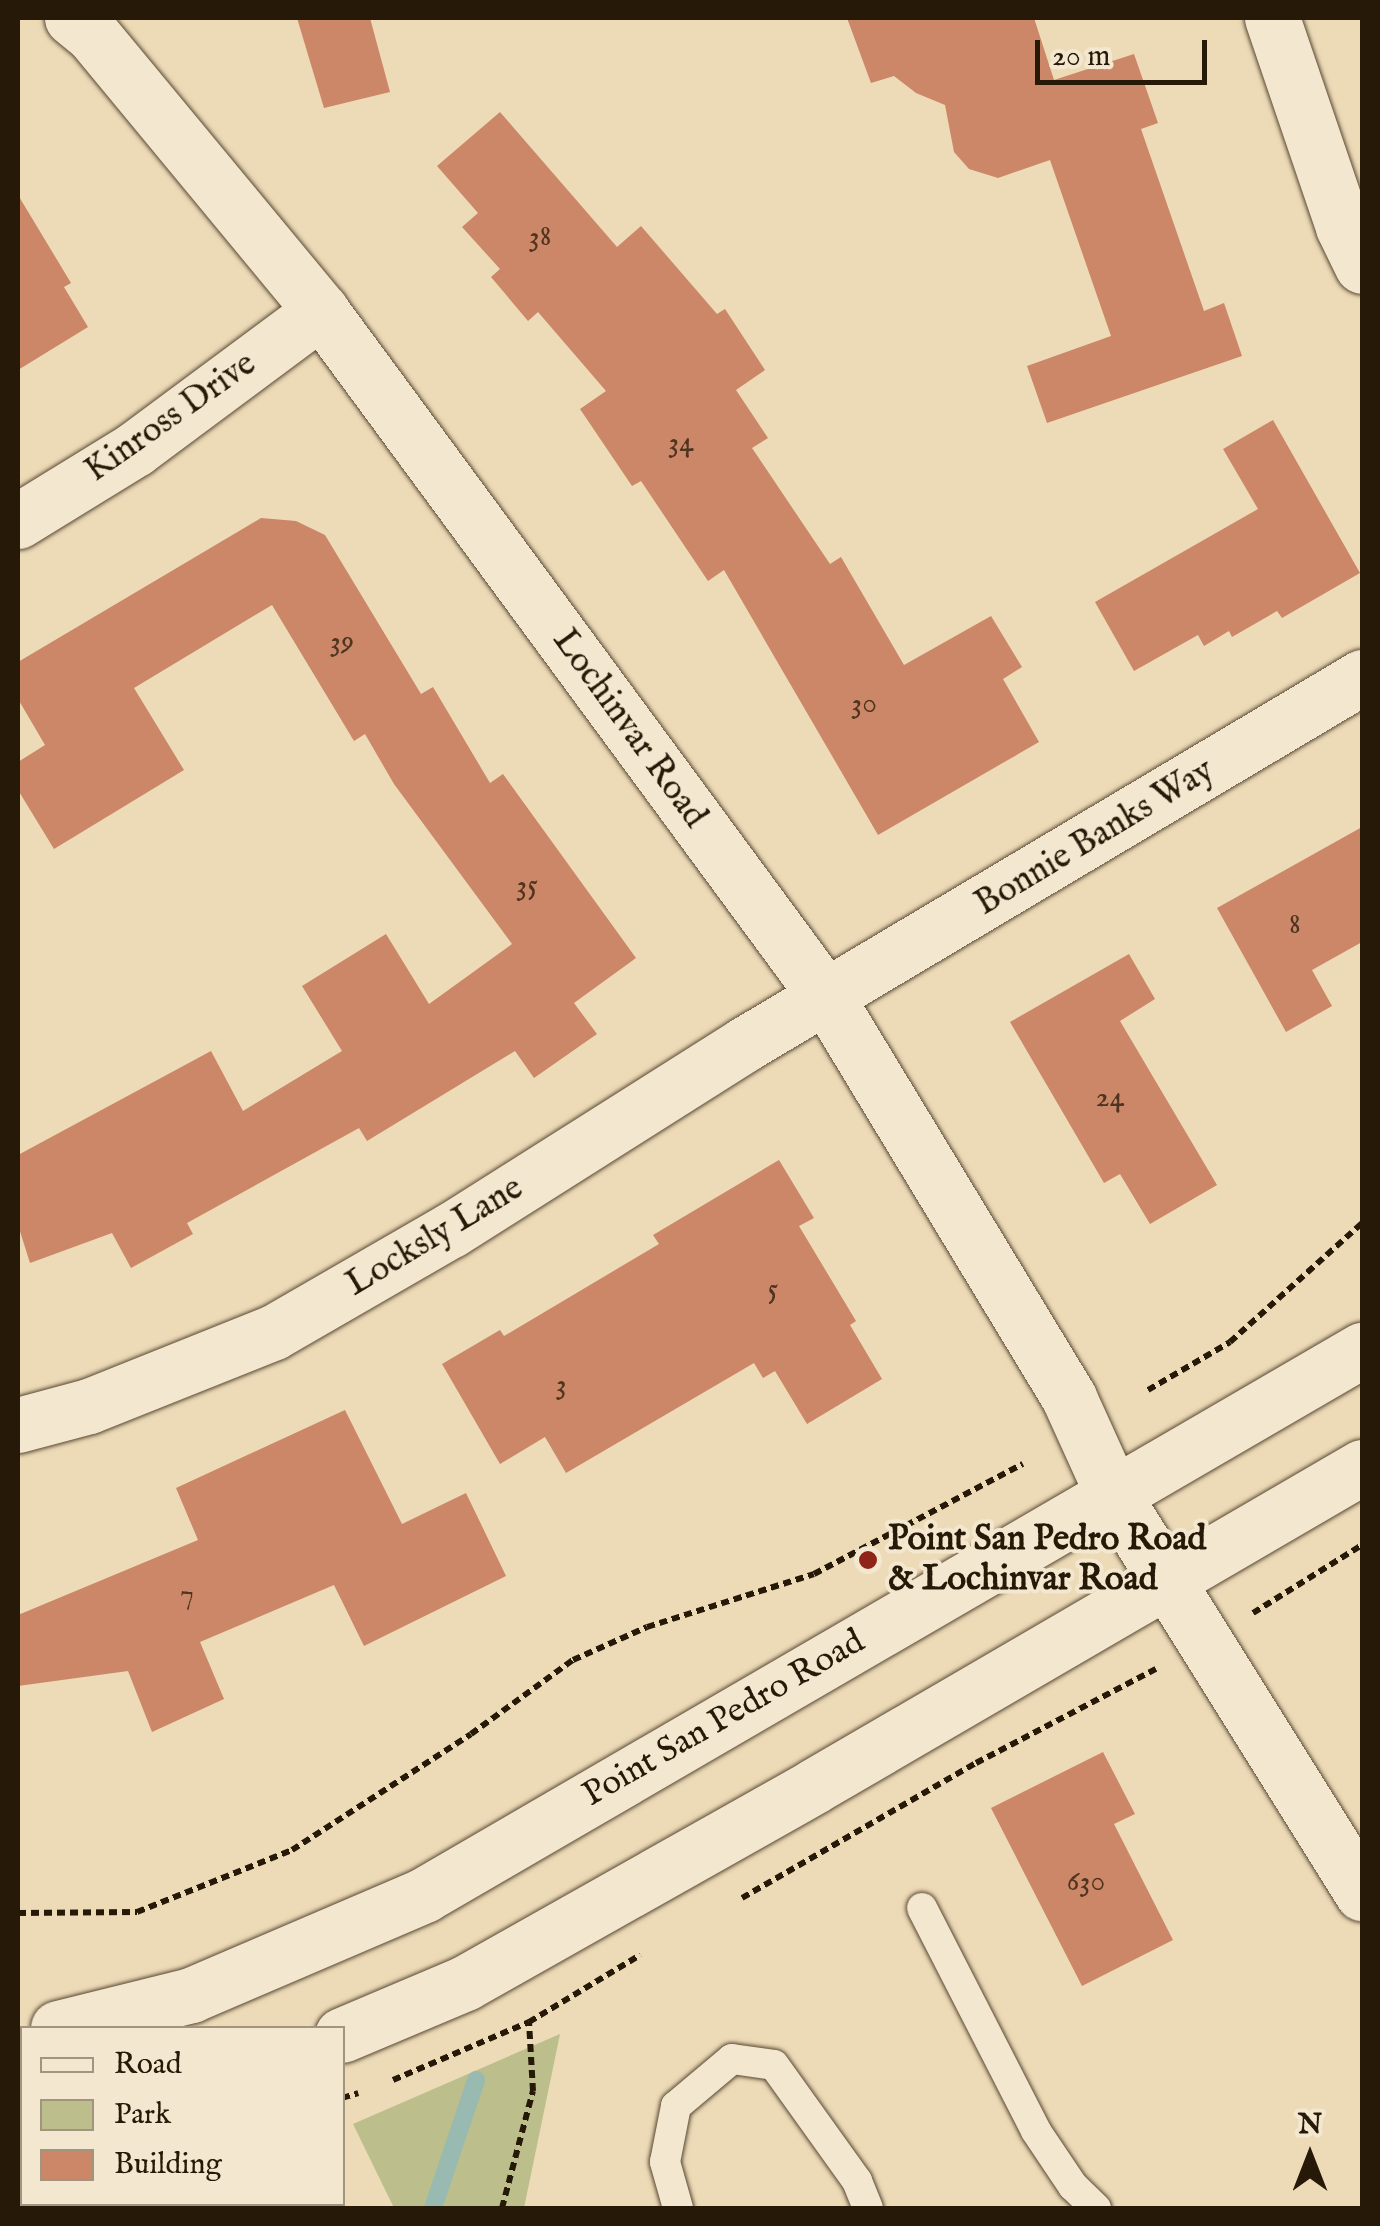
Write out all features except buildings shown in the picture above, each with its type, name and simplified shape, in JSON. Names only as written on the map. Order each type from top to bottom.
[{"type":"street","name":"Lochinvar Road","points":[[72,18],[92,34],[321,311],[827,998],[1070,1398],[1112,1492],[1362,1893]]},
{"type":"street","points":[[1272,18],[1343,227],[1362,266]]},
{"type":"street","name":"Kinross Drive","points":[[18,521],[135,449],[321,311]]},
{"type":"street","name":"Bonnie Banks Way","points":[[827,998],[1362,677]]},
{"type":"street","name":"Locksly Lane","points":[[18,1425],[89,1406],[274,1332],[451,1230],[827,998]]},
{"type":"street","name":"Point San Pedro Road","points":[[66,2026],[191,1995],[424,1894],[1362,1350]]},
{"type":"street","points":[[345,2034],[465,1983],[1362,1468]]},
{"type":"lane","points":[[922,1908],[1036,2131],[1072,2186],[1096,2208]]},
{"type":"lane","points":[[678,2208],[665,2162],[676,2106],[732,2059],[774,2065],[856,2181],[868,2208]]},
{"type":"path","points":[[1148,1390],[1230,1342],[1362,1224]]},
{"type":"path","points":[[18,1912],[137,1912],[292,1850],[471,1734],[573,1660],[648,1626],[814,1574],[1022,1464]]},
{"type":"path","points":[[725,1907],[976,1764],[1205,1642],[1362,1545]]},
{"type":"path","points":[[434,2066],[529,2022],[646,1952]]},
{"type":"path","points":[[502,2208],[533,2091],[529,2022]]},
{"type":"green space","points":[[560,2034],[524,2208],[394,2208],[353,2124]]},
{"type":"waterway","points":[[433,2208],[476,2080]]},
{"type":"place","name":"Point San Pedro Road & Lochinvar Road","points":[[868,1560]]}]
